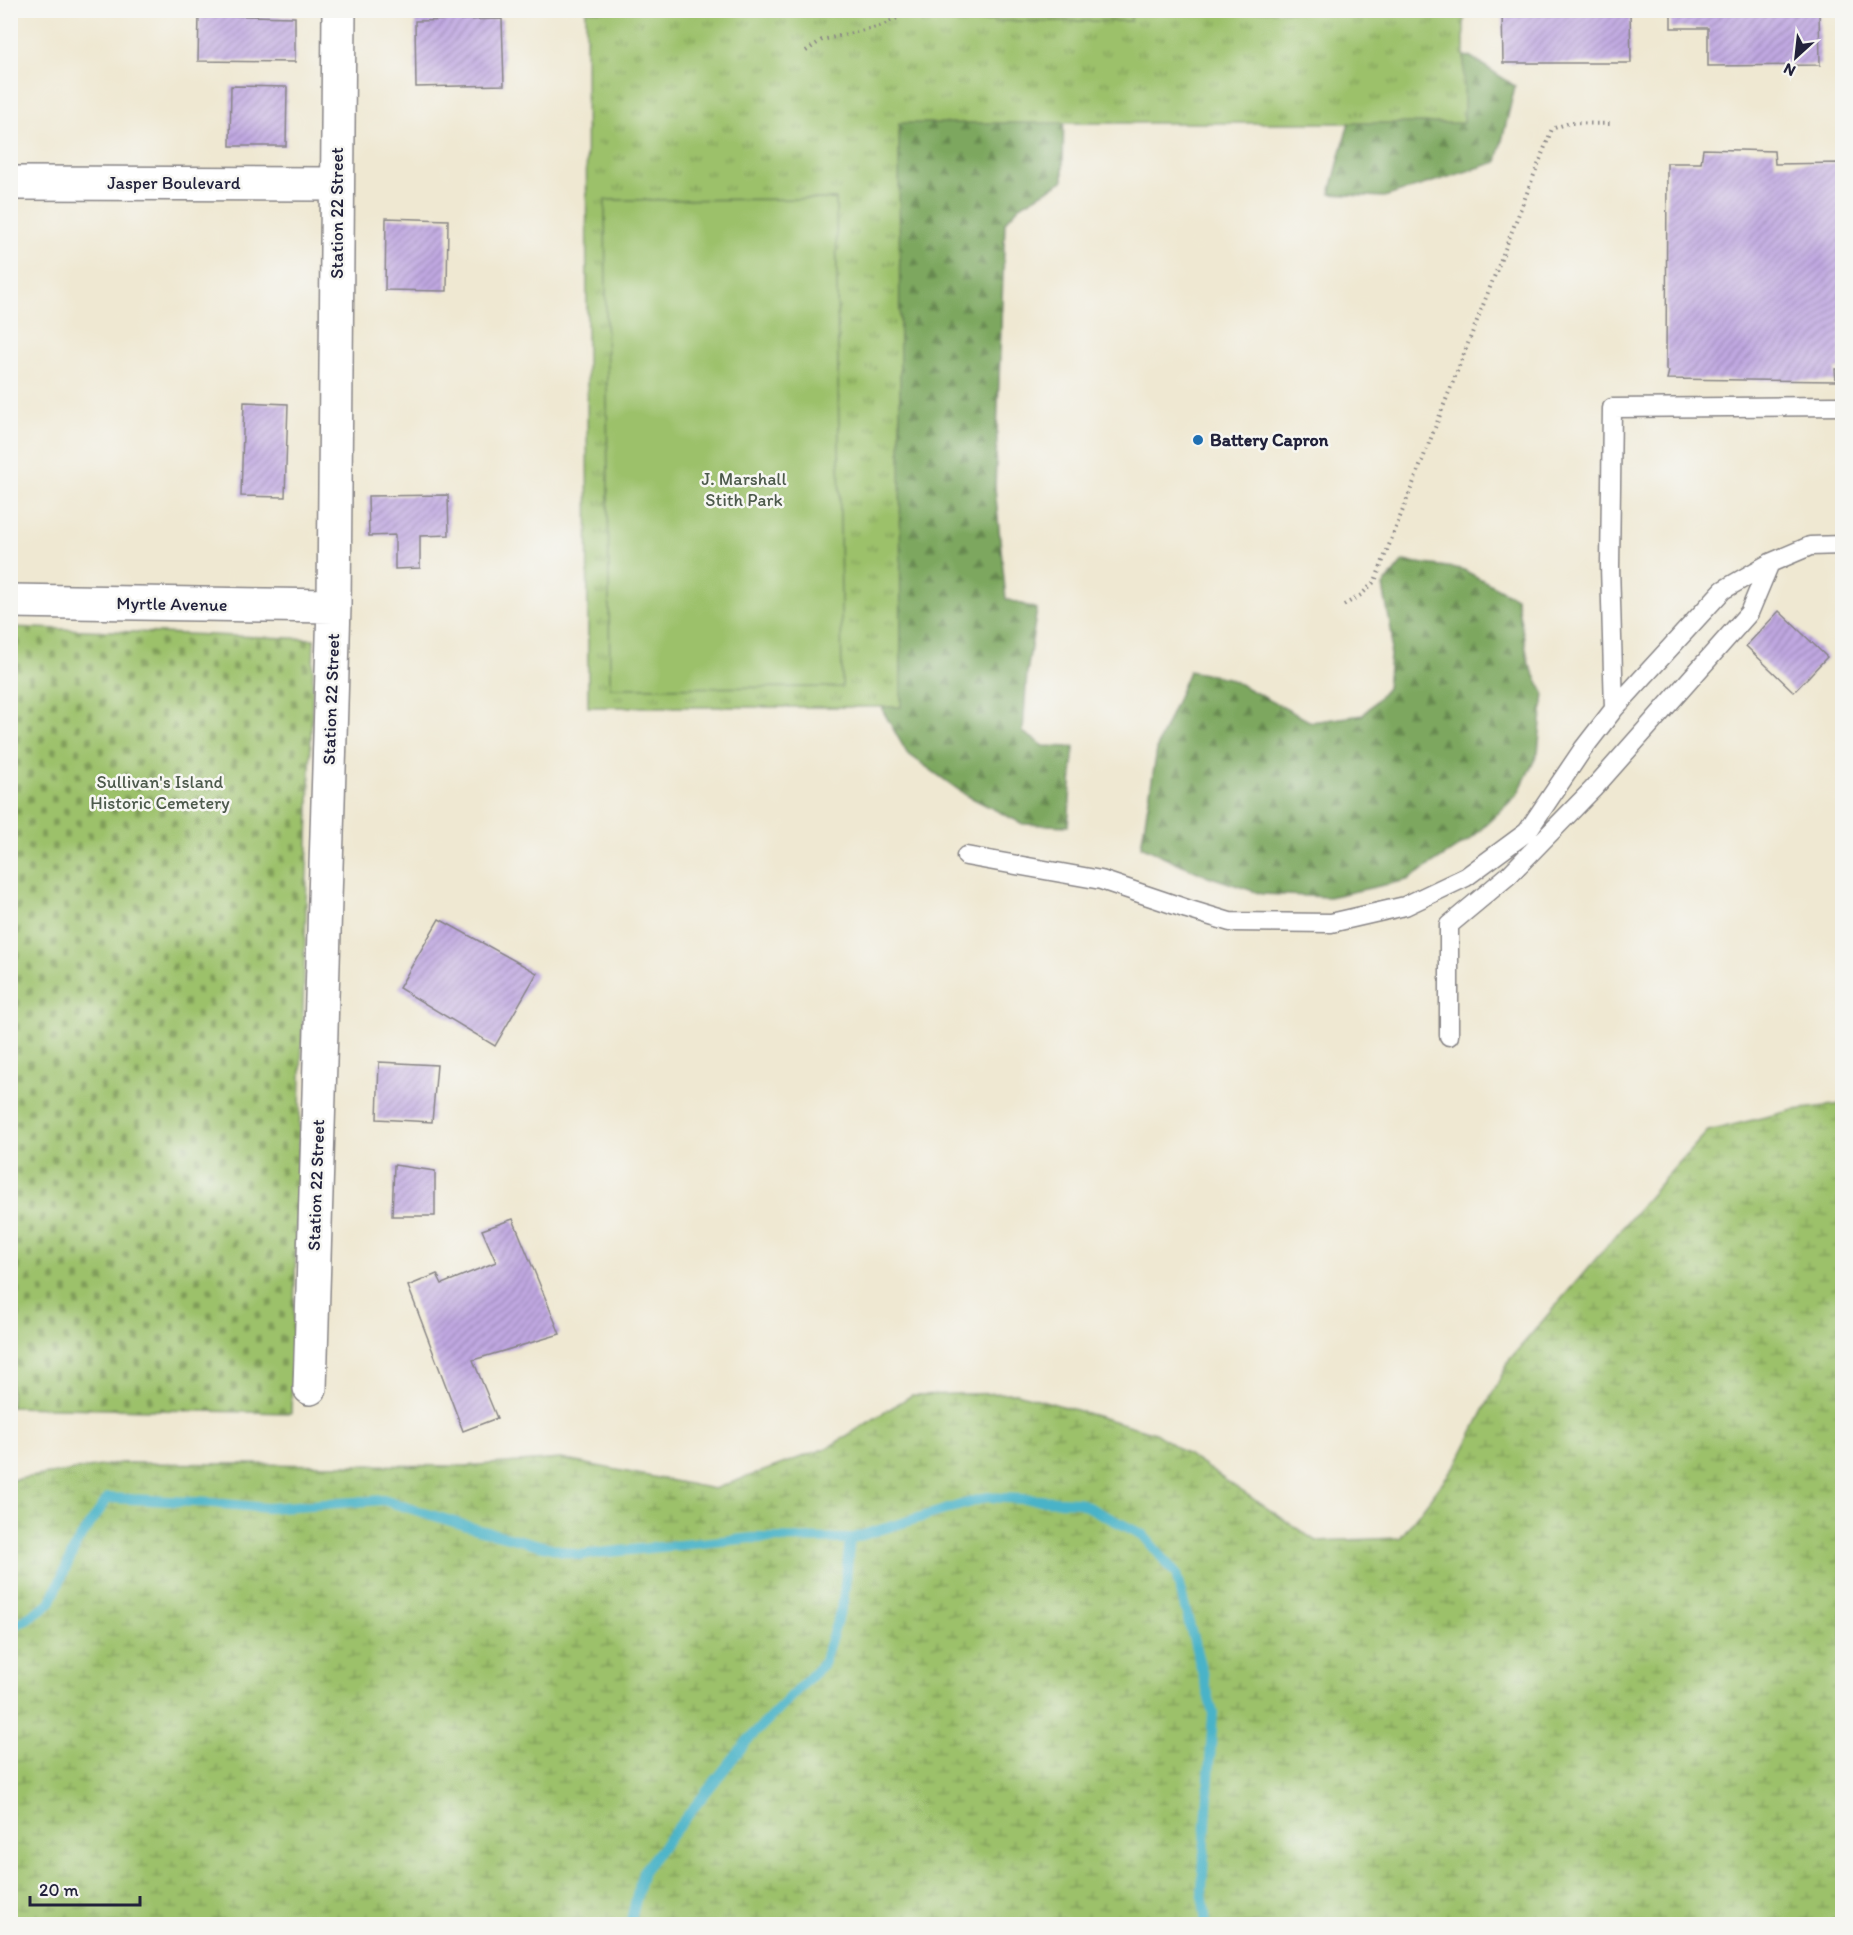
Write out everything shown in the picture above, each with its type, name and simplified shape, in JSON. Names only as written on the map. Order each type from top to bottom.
[{"type":"street","name":"Station 22 Street","points":[[310,1388],[334,606],[339,10]]},
{"type":"street","name":"Jasper Boulevard","points":[[10,183],[337,184]]},
{"type":"street","name":"Myrtle Avenue","points":[[10,601],[334,606]]},
{"type":"lane","points":[[1614,709],[1610,566],[1612,408],[1842,406]]},
{"type":"lane","points":[[966,856],[1101,880],[1230,922],[1331,923],[1405,906],[1466,877],[1527,832],[1583,749],[1614,709],[1723,590],[1770,563],[1810,546],[1842,545]]},
{"type":"lane","points":[[1449,1036],[1449,925],[1509,875],[1593,789],[1749,613],[1770,563]]},
{"type":"path","points":[[806,51],[822,40],[877,27],[904,15],[935,15],[935,10]]},
{"type":"path","points":[[1344,606],[1361,596],[1375,580],[1552,129],[1569,123],[1610,124]]},
{"type":"green space","name":"J. Marshall Stith Park","points":[[586,11],[1464,11],[1464,123],[899,123],[901,707],[588,707]]},
{"type":"green space","points":[[982,11],[1131,11],[1131,21],[982,21]]},
{"type":"green space","points":[[1384,46],[1471,57],[1515,86],[1497,162],[1384,197],[1330,194],[1360,80]]},
{"type":"green space","points":[[1064,79],[1063,181],[1020,206],[1005,222],[995,488],[1006,599],[1037,609],[1027,673],[1023,732],[1044,746],[1074,747],[1068,826],[1023,824],[966,795],[907,753],[883,711],[870,614],[890,81]]},
{"type":"green space","points":[[836,199],[842,687],[610,688],[605,200]]},
{"type":"green space","points":[[1403,561],[1462,569],[1516,598],[1529,664],[1544,693],[1538,753],[1517,795],[1471,839],[1407,880],[1329,897],[1262,894],[1202,874],[1141,846],[1158,744],[1189,671],[1228,678],[1311,722],[1363,715],[1387,688],[1392,635],[1383,586]]},
{"type":"green space","name":"Sullivan's Island Historic Cemetery","points":[[11,627],[314,639],[291,1413],[11,1407]]},
{"type":"green space","points":[[1842,1104],[1842,1924],[11,1924],[11,1480],[121,1463],[464,1466],[561,1459],[714,1489],[829,1447],[912,1395],[1017,1393],[1155,1433],[1316,1541],[1400,1538],[1457,1463],[1510,1359],[1708,1131],[1794,1110]]},
{"type":"building","points":[[1502,10],[1630,10],[1631,63],[1503,63]]},
{"type":"building","points":[[1671,10],[1819,10],[1820,65],[1708,66],[1708,28],[1671,28]]},
{"type":"building","points":[[199,15],[295,17],[295,62],[198,61]]},
{"type":"building","points":[[502,19],[504,85],[416,87],[415,21]]},
{"type":"building","points":[[231,86],[287,87],[286,146],[230,146]]},
{"type":"building","points":[[1703,149],[1774,151],[1775,164],[1842,163],[1840,369],[1835,369],[1836,381],[1667,379],[1669,371],[1666,370],[1667,163],[1701,163]]},
{"type":"building","points":[[386,218],[448,220],[447,291],[385,290]]},
{"type":"building","points":[[244,402],[288,404],[285,497],[241,496]]},
{"type":"building","points":[[448,495],[449,535],[420,536],[420,568],[395,569],[395,535],[369,536],[368,496]]},
{"type":"building","points":[[1779,611],[1827,657],[1794,692],[1746,646]]},
{"type":"building","points":[[439,919],[537,973],[495,1046],[399,988]]},
{"type":"building","points":[[379,1062],[437,1065],[432,1122],[377,1119]]},
{"type":"building","points":[[394,1165],[435,1171],[435,1216],[392,1216]]},
{"type":"building","points":[[513,1219],[560,1334],[473,1360],[497,1418],[463,1431],[408,1286],[437,1274],[442,1284],[496,1262],[482,1230]]},
{"type":"waterway","points":[[10,1627],[22,1622],[50,1603],[77,1543],[108,1498],[267,1508],[383,1500],[480,1530],[579,1555],[753,1538],[850,1539],[987,1497],[1078,1502],[1143,1535],[1176,1574],[1213,1713],[1202,1890],[1206,1924]]},
{"type":"waterway","points":[[630,1924],[643,1871],[747,1741],[823,1664],[843,1603],[850,1539]]},
{"type":"place","name":"Battery Capron","points":[[1198,440]]}]
